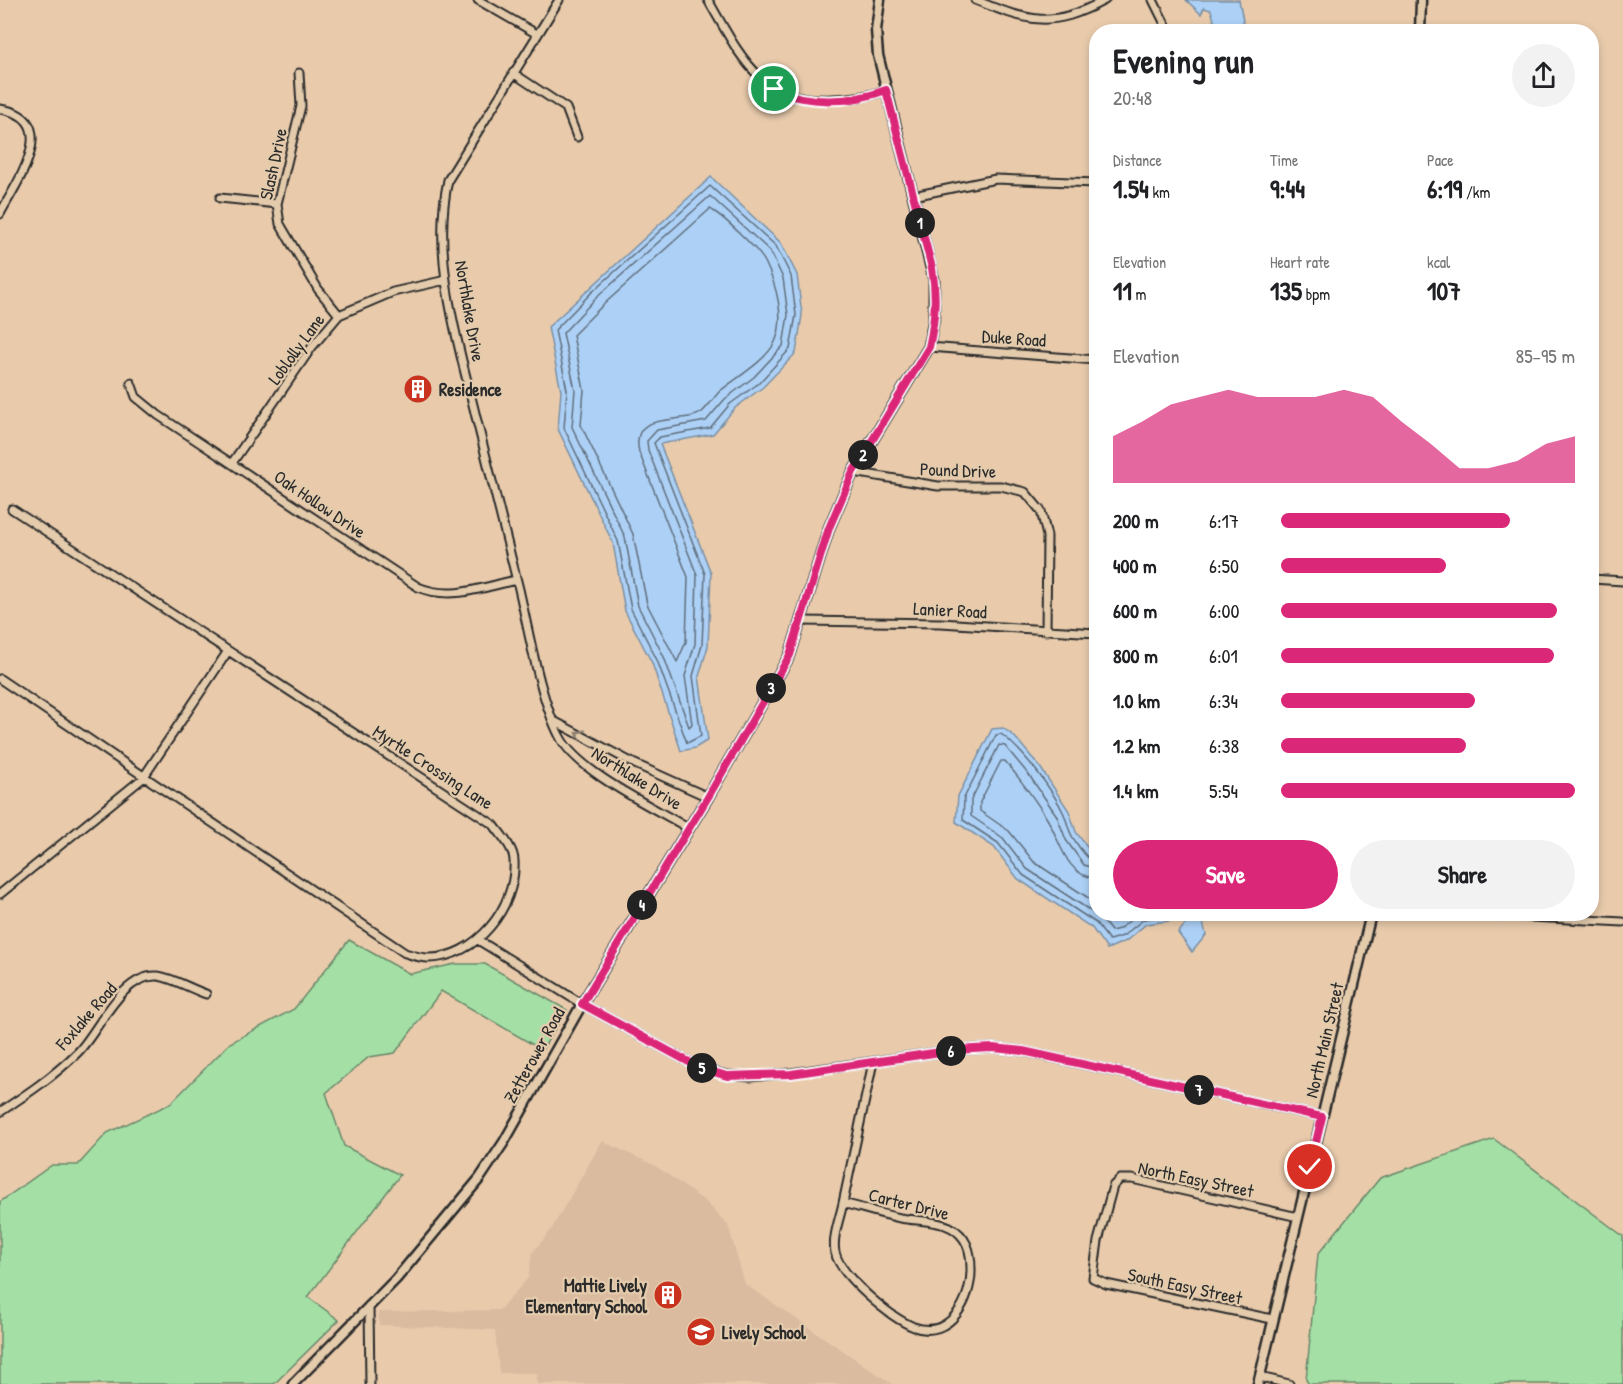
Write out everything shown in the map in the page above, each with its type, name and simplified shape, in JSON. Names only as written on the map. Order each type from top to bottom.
[{"type":"street","points":[[478,0],[537,34]]},
{"type":"street","name":"Northlake Drive","points":[[559,0],[448,180],[443,210],[446,280],[516,580],[560,738],[570,752],[592,771],[688,828]]},
{"type":"street","points":[[708,0],[735,48],[774,89],[790,97],[820,100],[870,97],[886,90]]},
{"type":"street","name":"Zetterower Road","points":[[293,1384],[396,1279],[480,1178],[504,1142],[582,1004],[708,797],[790,655],[829,528],[853,472],[929,347],[934,318],[934,280],[886,90],[876,30],[880,0]]},
{"type":"street","points":[[975,0],[1023,16],[1049,21],[1075,15],[1105,0]]},
{"type":"street","points":[[1153,0],[1165,24]]},
{"type":"street","points":[[1420,24],[1421,0]]},
{"type":"street","name":"Slash Drive","points":[[299,73],[301,106],[277,204],[280,224],[318,290],[339,315]]},
{"type":"street","points":[[513,73],[566,108],[577,137]]},
{"type":"street","points":[[0,109],[14,111],[25,117],[32,127],[34,141],[0,214]]},
{"type":"street","points":[[913,196],[996,179],[1089,183]]},
{"type":"street","points":[[220,198],[277,204]]},
{"type":"street","name":"Loblolly Lane","points":[[232,463],[312,347],[339,315],[393,292],[446,280]]},
{"type":"street","name":"Duke Road","points":[[929,347],[1089,359]]},
{"type":"street","name":"Oak Hollow Drive","points":[[131,383],[136,397],[158,415],[406,579],[431,592],[457,593],[516,580]]},
{"type":"street","name":"Pound Drive","points":[[853,472],[938,486],[1000,486],[1025,492],[1041,511],[1047,536],[1046,631]]},
{"type":"street","name":"Myrtle Crossing Lane","points":[[0,679],[143,778],[405,953],[427,958],[452,954],[478,940],[505,904],[512,885],[515,859],[494,825],[12,509]]},
{"type":"street","points":[[1599,579],[1623,581]]},
{"type":"street","name":"Lanier Road","points":[[802,621],[941,623],[1089,633]]},
{"type":"street","points":[[0,894],[143,778],[228,651]]},
{"type":"street","name":"Northlake Drive","points":[[554,721],[635,764],[708,797]]},
{"type":"street","points":[[1599,920],[1623,922]]},
{"type":"street","name":"North Main Street","points":[[1259,1380],[1369,921]]},
{"type":"street","points":[[478,940],[582,1004],[700,1068],[727,1076],[791,1074],[963,1049],[993,1048],[1023,1051],[1322,1117]]},
{"type":"street","name":"Foxlake Road","points":[[0,1112],[44,1082],[79,1052],[113,1003],[138,981],[157,976],[206,994]]},
{"type":"street","name":"Carter Drive","points":[[843,1203],[898,1217],[948,1226],[967,1241],[971,1261],[969,1290],[965,1302],[950,1322],[939,1327],[914,1327],[882,1306],[846,1272],[838,1262],[834,1250],[843,1203],[873,1062]]},
{"type":"street","name":"North Easy Street","points":[[1093,1278],[1098,1241],[1113,1186],[1120,1179],[1132,1179],[1298,1216]]},
{"type":"street","name":"South Easy Street","points":[[1093,1278],[1106,1284],[1272,1319]]},
{"type":"street","points":[[369,1306],[370,1384]]},
{"type":"street","points":[[1259,1380],[1289,1384]]},
{"type":"shaded area","points":[[602,1141],[656,1166],[706,1202],[728,1225],[745,1284],[892,1384],[537,1384],[537,1373],[499,1373],[495,1330],[379,1325],[378,1312],[499,1310],[528,1278],[532,1253],[551,1230]]},
{"type":"green space","points":[[349,940],[410,974],[455,964],[485,964],[567,1010],[542,1050],[441,991],[395,1053],[369,1057],[326,1093],[344,1146],[400,1175],[308,1297],[339,1320],[274,1384],[0,1384],[0,1202],[52,1165],[78,1165],[107,1133],[170,1104],[230,1043],[294,1009]]},
{"type":"green space","points":[[1494,1139],[1623,1236],[1623,1384],[1309,1384],[1306,1380],[1318,1254],[1380,1178]]},
{"type":"water","points":[[1186,0],[1239,0],[1244,24],[1211,24],[1214,20],[1211,10],[1204,8],[1201,14]]},
{"type":"water","points":[[711,177],[781,243],[797,275],[802,315],[796,353],[763,387],[735,408],[713,434],[660,444],[711,573],[708,646],[699,676],[708,740],[695,748],[681,751],[652,663],[625,611],[613,543],[558,429],[561,391],[548,327]]},
{"type":"water","points":[[1003,728],[1014,736],[1040,767],[1069,811],[1076,832],[1089,850],[1089,921],[1169,921],[1146,924],[1126,941],[1107,949],[1092,928],[1018,879],[994,847],[956,822],[958,796],[992,729]]},
{"type":"water","points":[[1188,921],[1203,921],[1206,935],[1192,952],[1178,933]]},
{"type":"place","name":"Residence","points":[[418,389]]},
{"type":"place","name":"Mattie Lively Elementary School","points":[[668,1295]]},
{"type":"place","name":"Lively School","points":[[701,1332]]},
{"type":"route","points":[[774,89],[790,97],[820,100],[870,97],[886,90],[932,268],[935,292],[932,333],[929,347],[853,472],[829,528],[790,655],[708,797],[582,1004],[700,1068],[727,1076],[791,1074],[954,1050],[993,1048],[1023,1051],[1322,1117],[1310,1167]]}]
